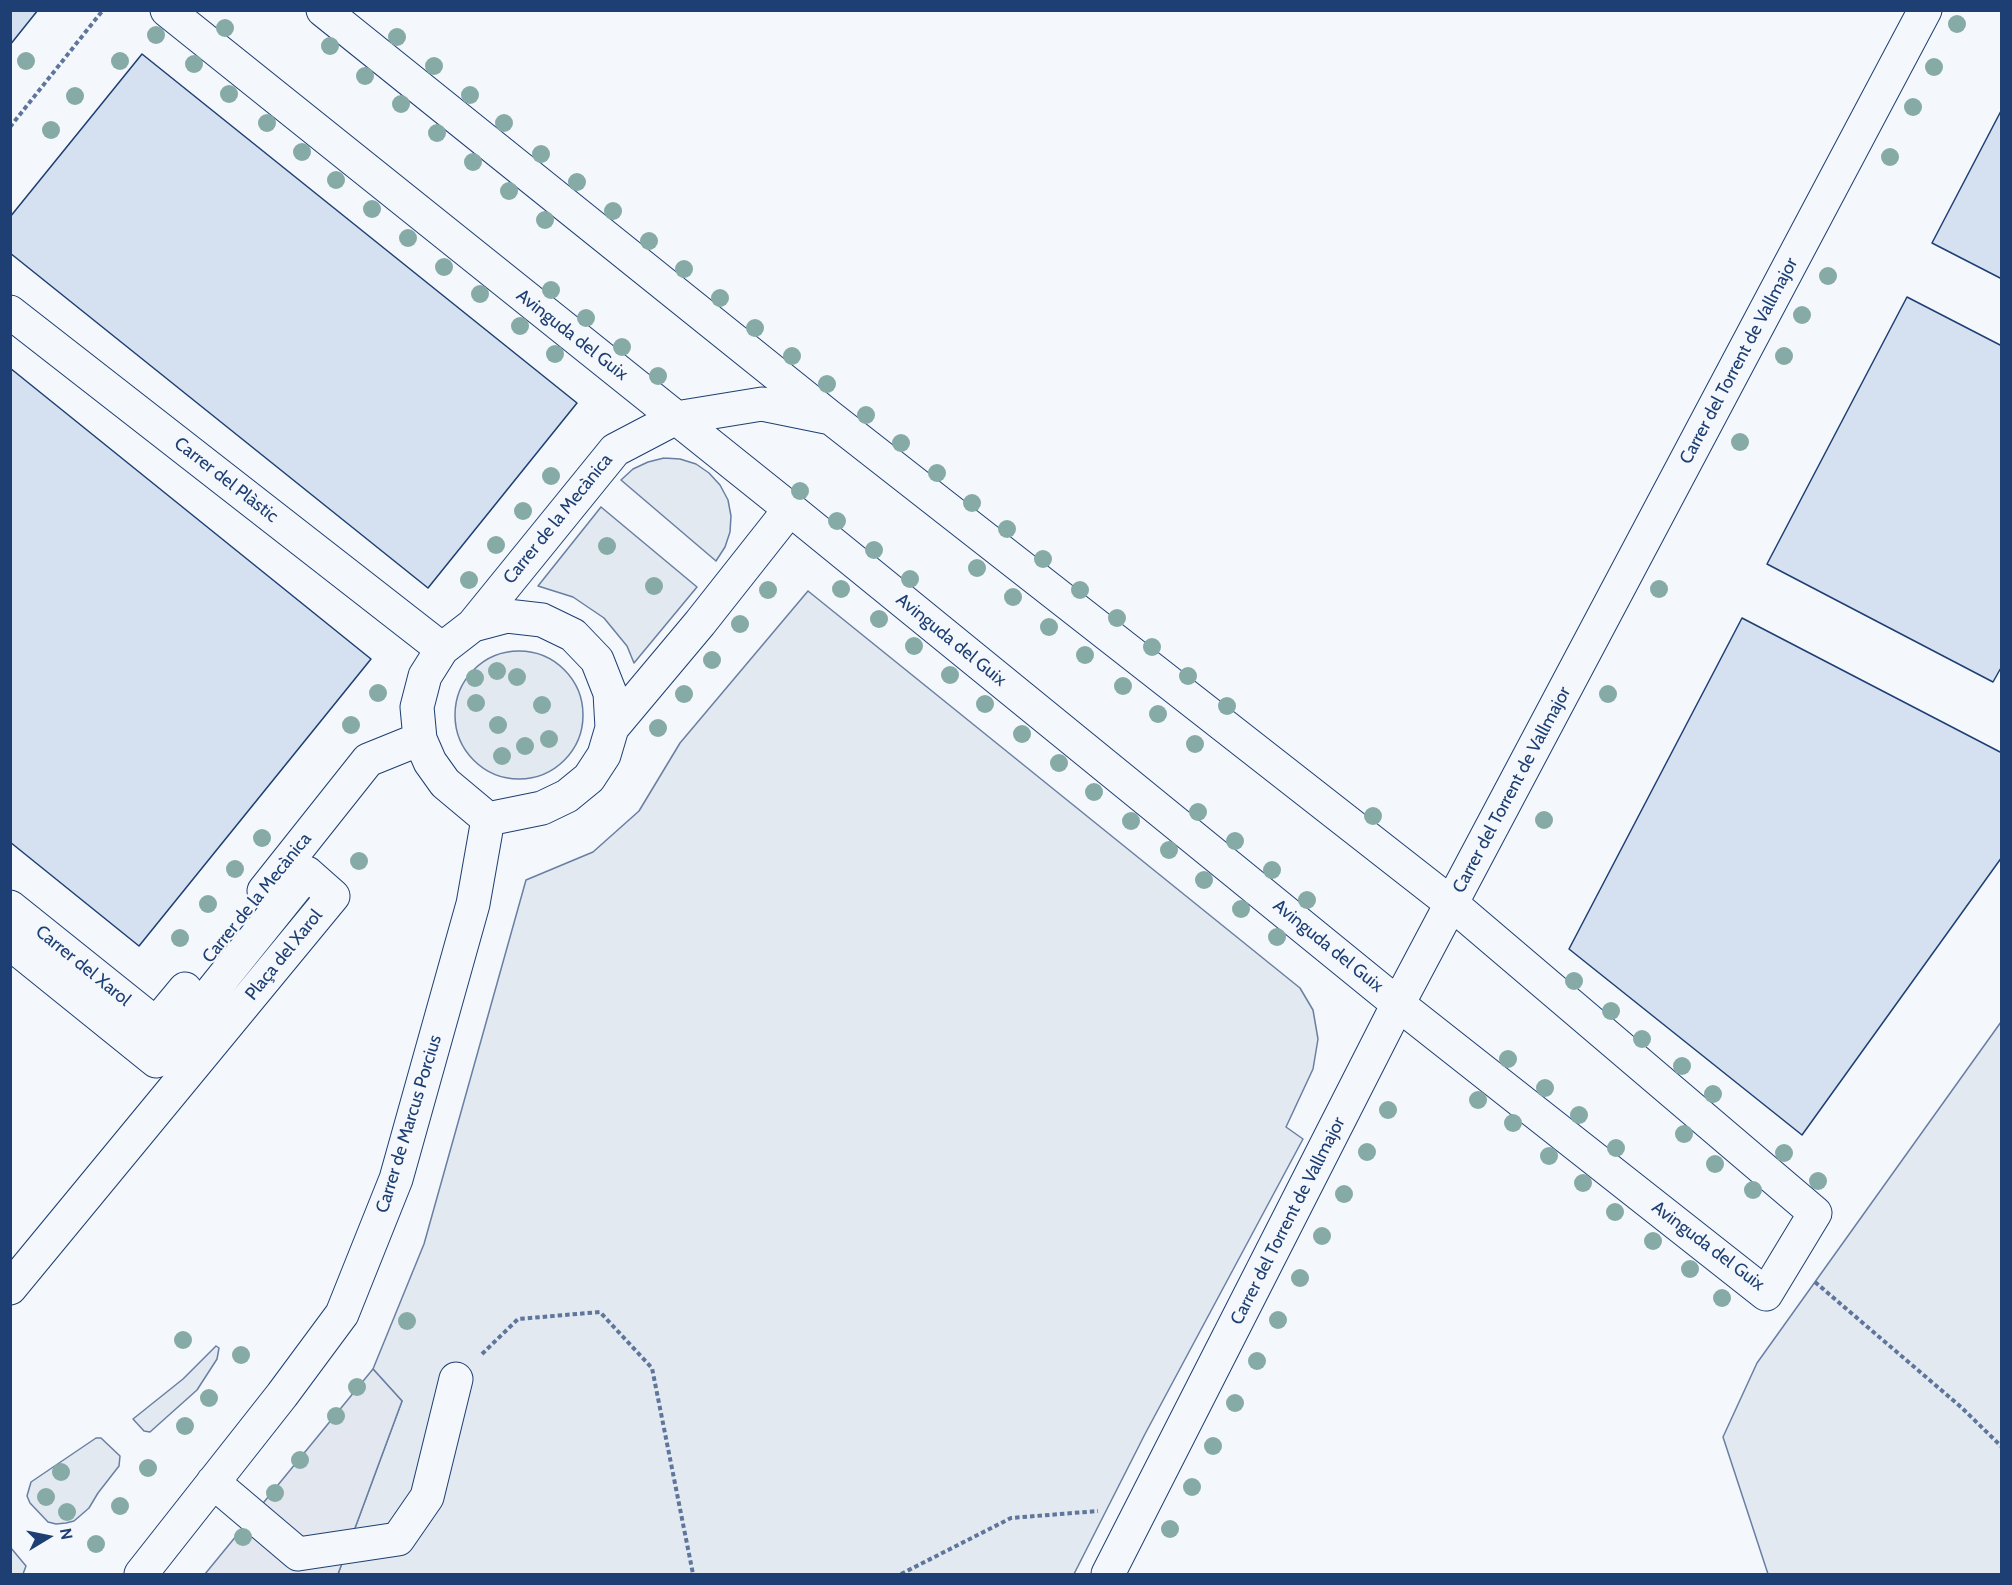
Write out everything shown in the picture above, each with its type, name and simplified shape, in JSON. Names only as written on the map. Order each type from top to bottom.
[{"type":"street","name":"Avinguda del Guix","points":[[167,10],[790,509],[1398,1004],[1766,1294],[1815,1213],[1452,904],[831,418],[323,10]]},
{"type":"street","name":"Carrer del Torrent de Vallmajor","points":[[1108,1575],[1398,1004],[1924,10]]},
{"type":"street","name":"Carrer del Plàstic","points":[[10,312],[442,649]]},
{"type":"street","name":"Carrer de la Mecànica","points":[[473,625],[615,450],[676,418],[762,404],[831,418]]},
{"type":"street","points":[[612,728],[700,623],[790,509]]},
{"type":"street","points":[[507,616],[542,620],[573,635],[597,660],[610,693],[612,728],[604,754],[589,778],[567,796],[542,808],[488,819],[445,783],[430,762],[420,739],[417,707],[424,676],[442,649],[473,625],[507,616]]},
{"type":"street","name":"Carrer de la Mecànica","points":[[156,1024],[368,760],[420,739]]},
{"type":"street","name":"Carrer de Marcus Porcius","points":[[141,1575],[342,1314],[396,1179],[473,904],[488,819]]},
{"type":"street","name":"Plaça del Xarol","points":[[10,943],[156,1061],[307,873],[333,896],[10,1288]]},
{"type":"street","name":"Carrer del Xarol","points":[[10,907],[156,1024]]},
{"type":"street","points":[[213,1482],[298,1554],[398,1539],[427,1497],[456,1379]]},
{"type":"path","points":[[10,127],[103,10]]},
{"type":"path","points":[[1787,1258],[1960,1407],[2001,1447]]},
{"type":"path","points":[[456,1379],[518,1319],[600,1312],[652,1368],[693,1575]]},
{"type":"path","points":[[901,1575],[1011,1518],[1107,1511],[1133,1528]]},
{"type":"shaded area","points":[[664,458],[680,459],[696,464],[720,485],[728,500],[731,516],[730,532],[725,547],[716,561],[621,480],[633,469]]},
{"type":"shaded area","points":[[601,507],[697,587],[634,663],[627,646],[604,618],[573,597],[538,586]]},
{"type":"shaded area","points":[[808,591],[1300,988],[1313,1010],[1318,1039],[1313,1069],[1286,1127],[1303,1139],[1145,1434],[1074,1574],[338,1574],[402,1401],[373,1369],[424,1244],[526,880],[593,852],[639,811],[680,743]]},
{"type":"shaded area","points":[[519,651],[543,656],[564,670],[578,691],[583,715],[578,739],[564,760],[543,774],[519,779],[495,774],[474,760],[460,739],[455,715],[460,691],[474,670],[495,656]]},
{"type":"shaded area","points":[[2001,1022],[2001,1574],[1768,1574],[1723,1437],[1757,1363]]},
{"type":"shaded area","points":[[216,1346],[219,1348],[217,1359],[197,1390],[150,1432],[144,1431],[133,1419],[183,1379]]},
{"type":"shaded area","points":[[373,1369],[402,1401],[338,1574],[205,1574]]},
{"type":"shaded area","points":[[96,1438],[101,1438],[120,1456],[119,1466],[89,1508],[74,1521],[56,1524],[48,1522],[30,1503],[27,1496],[31,1482]]},
{"type":"shaded area","points":[[11,1548],[26,1566],[23,1574],[11,1574]]},
{"type":"building","points":[[10,10],[38,10],[10,45]]},
{"type":"building","points":[[142,54],[577,403],[428,588],[10,253],[10,217]]},
{"type":"building","points":[[2002,109],[2002,279],[1932,243]]},
{"type":"building","points":[[1907,297],[2002,346],[2002,666],[1993,682],[1767,564]]},
{"type":"building","points":[[10,368],[371,659],[139,946],[10,842]]},
{"type":"building","points":[[1742,618],[2002,753],[2002,857],[1802,1135],[1569,949]]}]
